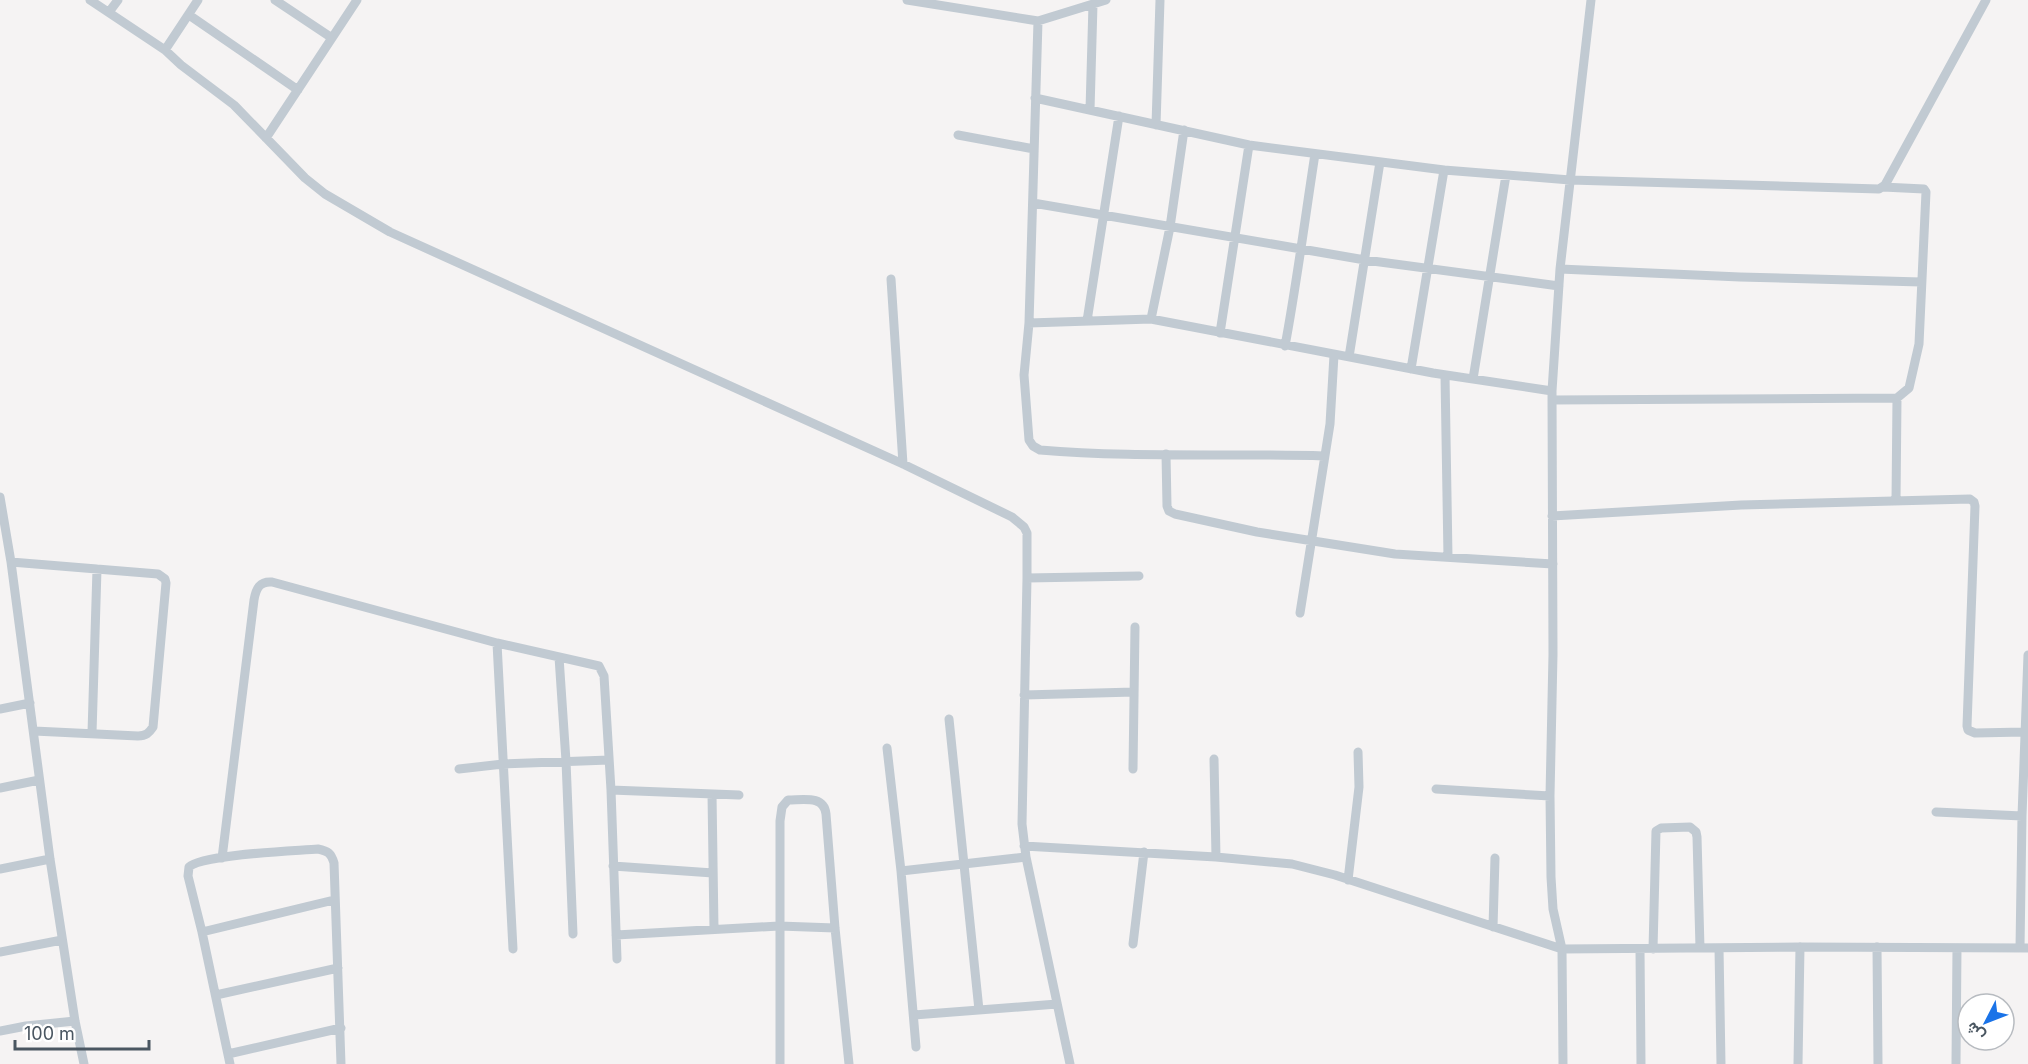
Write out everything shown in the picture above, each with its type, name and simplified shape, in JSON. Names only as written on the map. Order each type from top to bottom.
[{"type":"street","points":[[90,0],[165,50],[234,105],[305,178],[325,194],[390,232],[903,464],[1019,522],[1024,527],[1027,537],[1027,578],[1022,824],[1026,857],[1070,1064]]},
{"type":"street","points":[[110,12],[118,0]]},
{"type":"street","points":[[165,50],[198,0]]},
{"type":"street","points":[[275,0],[332,38]]},
{"type":"street","points":[[266,138],[357,0]]},
{"type":"street","points":[[907,0],[1038,21],[1106,0]]},
{"type":"street","points":[[1156,125],[1160,0]]},
{"type":"street","points":[[1563,1064],[1562,949],[1552,895],[1550,796],[1552,396],[1560,268],[1591,0]]},
{"type":"street","points":[[1883,187],[1986,0]]},
{"type":"street","points":[[1090,110],[1093,4]]},
{"type":"street","points":[[189,15],[298,90]]},
{"type":"street","points":[[1038,21],[1029,323],[1024,375],[1029,440],[1040,450],[1052,451],[1324,456]]},
{"type":"street","points":[[1029,323],[1151,320],[1473,379],[1552,396],[1897,398],[1909,388],[1912,381],[1919,344],[1926,213],[1925,190],[1883,187],[1879,189],[1570,180],[1444,170],[1250,145],[1035,98]]},
{"type":"street","points":[[1087,321],[1119,116]]},
{"type":"street","points":[[1151,320],[1170,226],[1184,130]]},
{"type":"street","points":[[958,135],[1034,149]]},
{"type":"street","points":[[1220,333],[1250,145]]},
{"type":"street","points":[[1285,346],[1297,286],[1300,249],[1315,154]]},
{"type":"street","points":[[1349,357],[1380,162]]},
{"type":"street","points":[[1411,369],[1444,170]]},
{"type":"street","points":[[1473,379],[1506,175]]},
{"type":"street","points":[[1033,203],[1365,260],[1559,286]]},
{"type":"street","points":[[1560,268],[1921,282]]},
{"type":"street","points":[[891,279],[903,464]]},
{"type":"street","points":[[1300,613],[1330,424],[1334,355]]},
{"type":"street","points":[[1445,375],[1448,557]]},
{"type":"street","points":[[1896,501],[1897,398]]},
{"type":"street","points":[[1166,454],[1169,511],[1175,514],[1257,532],[1395,554],[1552,564]]},
{"type":"street","points":[[0,497],[11,562],[50,859],[75,1021],[84,1064]]},
{"type":"street","points":[[1552,516],[1741,505],[1970,499],[1974,502],[1967,726],[1968,730],[1975,733],[2024,732]]},
{"type":"street","points":[[11,562],[158,574],[165,579],[166,583],[153,727],[150,732],[143,736],[34,731]]},
{"type":"street","points":[[92,733],[97,569]]},
{"type":"street","points":[[1027,578],[1139,576]]},
{"type":"street","points":[[222,858],[254,600],[259,585],[272,582],[497,643],[599,666],[604,676],[611,790],[617,960]]},
{"type":"street","points":[[1133,768],[1135,627]]},
{"type":"street","points":[[497,643],[513,949]]},
{"type":"street","points":[[1024,846],[1144,852],[1292,864],[1562,949],[2024,948],[2022,816],[2025,796],[2024,732],[2028,655]]},
{"type":"street","points":[[559,657],[573,934]]},
{"type":"street","points":[[1024,695],[1134,692]]},
{"type":"street","points":[[0,708],[30,704]]},
{"type":"street","points":[[949,719],[980,1010]]},
{"type":"street","points":[[887,748],[901,871],[916,1047]]},
{"type":"street","points":[[1348,880],[1359,787],[1358,752]]},
{"type":"street","points":[[459,769],[503,764],[609,759]]},
{"type":"street","points":[[1214,759],[1216,857]]},
{"type":"street","points":[[0,788],[39,780]]},
{"type":"street","points":[[1436,789],[1550,796]]},
{"type":"street","points":[[611,790],[740,795]]},
{"type":"street","points":[[712,794],[714,929]]},
{"type":"street","points":[[780,1064],[780,821],[782,807],[788,800],[818,800],[826,809],[849,1064]]},
{"type":"street","points":[[1936,812],[2022,816]]},
{"type":"street","points":[[1653,949],[1656,831],[1661,828],[1690,827],[1696,832],[1700,948]]},
{"type":"street","points":[[341,1028],[229,1059],[188,871],[192,864],[222,858],[318,849],[329,852],[334,862],[334,900],[341,1028],[341,1064]]},
{"type":"street","points":[[1133,944],[1144,852]]},
{"type":"street","points":[[901,871],[1026,857]]},
{"type":"street","points":[[1493,927],[1495,858]]},
{"type":"street","points":[[0,869],[50,859]]},
{"type":"street","points":[[613,866],[713,873]]},
{"type":"street","points":[[202,932],[334,900]]},
{"type":"street","points":[[616,935],[779,926],[835,928]]},
{"type":"street","points":[[0,952],[62,940]]},
{"type":"street","points":[[1798,1064],[1800,947]]},
{"type":"street","points":[[1877,947],[1878,1064]]},
{"type":"street","points":[[1719,948],[1721,1064]]},
{"type":"street","points":[[1956,1064],[1957,948]]},
{"type":"street","points":[[1640,949],[1641,1064]]},
{"type":"street","points":[[216,995],[338,968]]},
{"type":"street","points":[[914,1015],[1057,1004]]},
{"type":"street","points":[[0,1031],[75,1021]]}]
